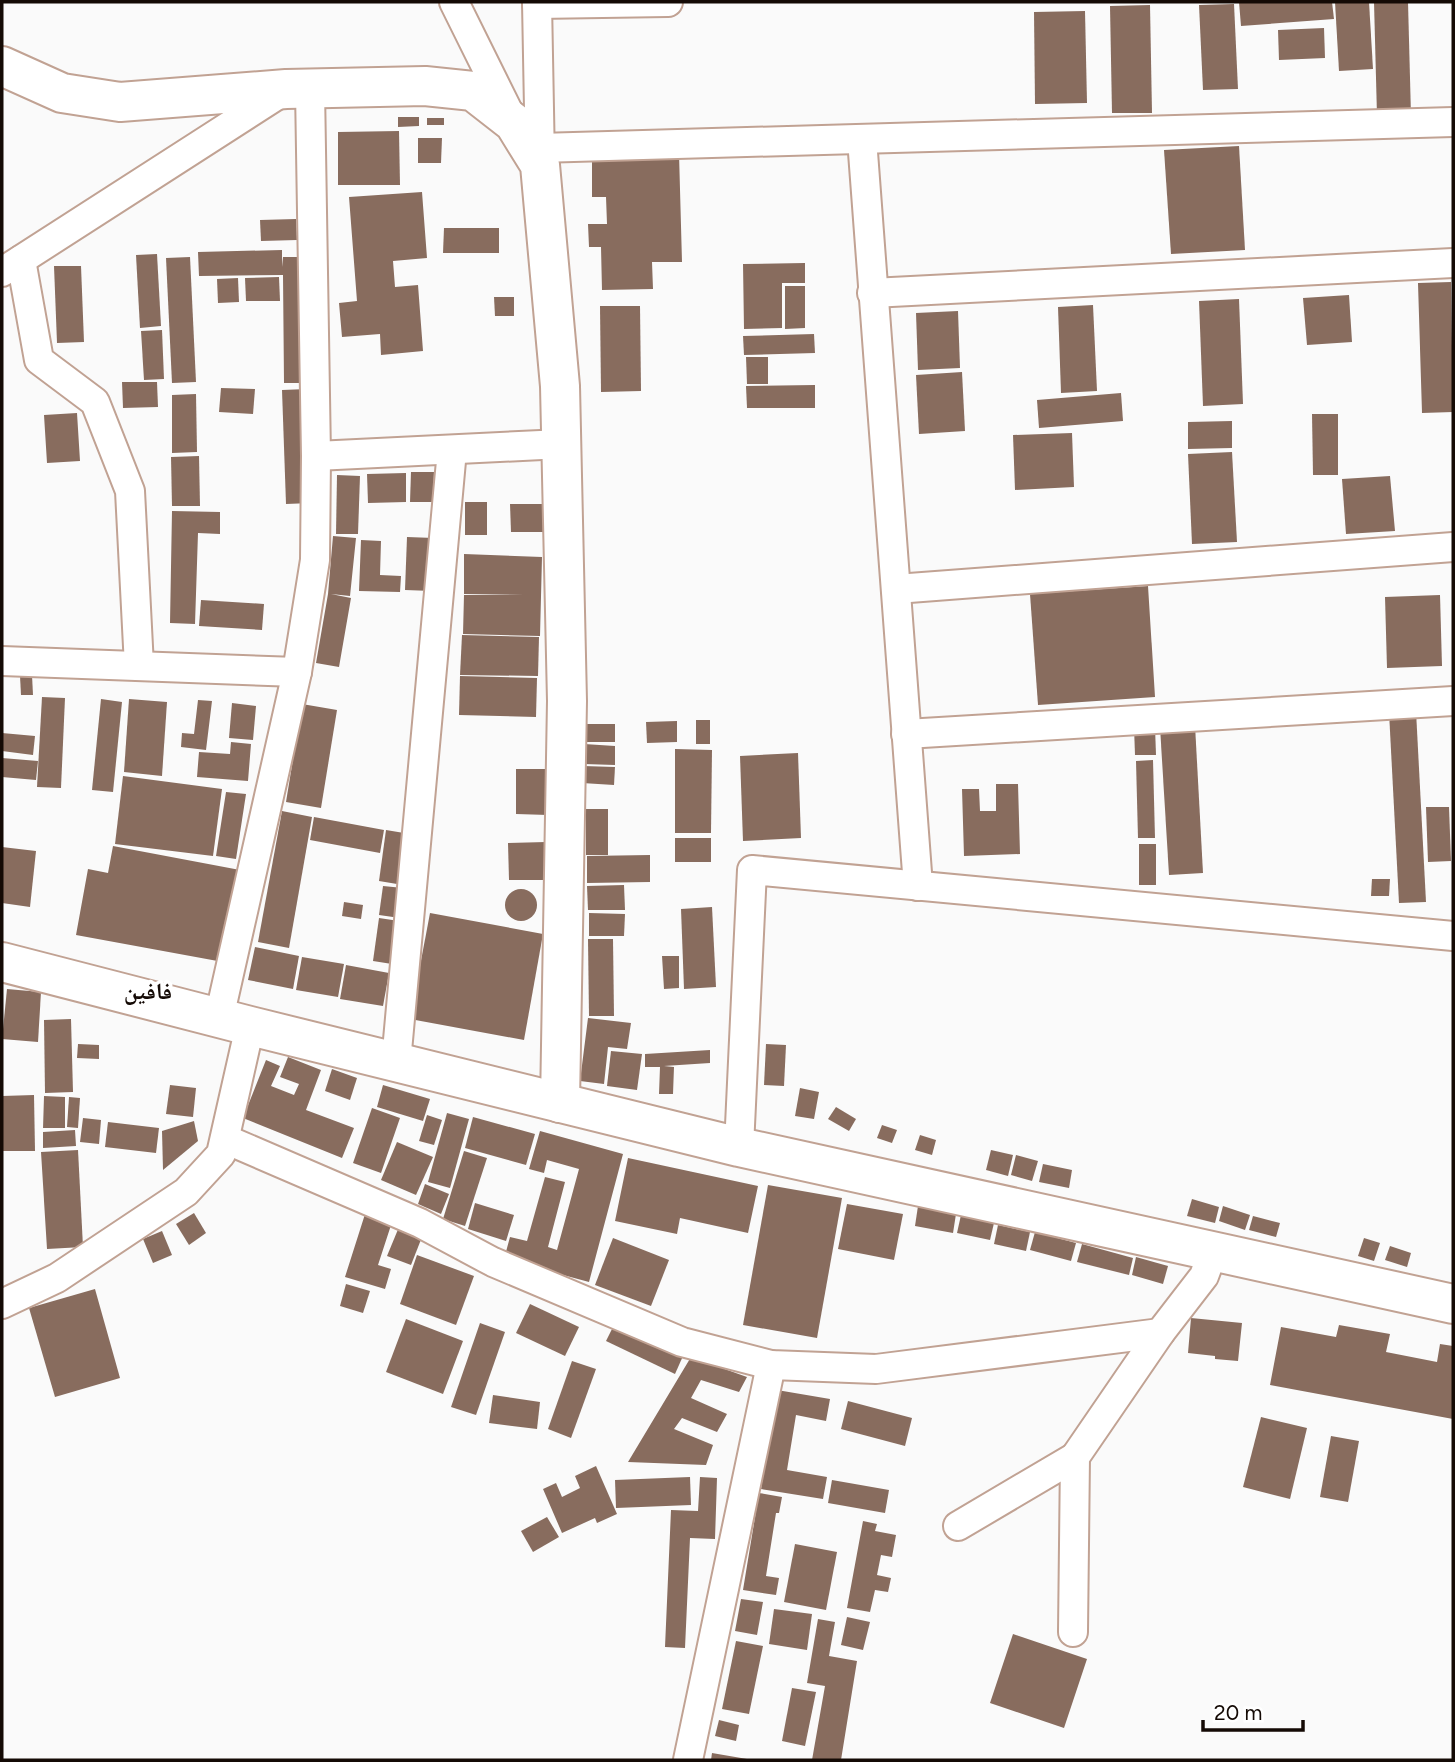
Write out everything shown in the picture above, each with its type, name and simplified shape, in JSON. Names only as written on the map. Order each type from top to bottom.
[{"type":"main road","points":[[2,66],[62,93],[120,102],[298,89],[425,86],[473,91],[531,145],[560,386],[562,444],[567,701],[560,1103]]},
{"type":"main road","points":[[2,962],[739,1147],[1453,1304]]},
{"type":"street","points":[[454,2],[531,145]]},
{"type":"street","points":[[531,145],[537,3],[668,2]]},
{"type":"street","points":[[2,1304],[57,1278],[186,1192],[221,1154],[225,1139],[234,1022],[315,560],[316,456],[298,89],[11,266],[39,360],[95,402],[130,491],[139,666]]},
{"type":"street","points":[[531,145],[862,139],[1453,121]]},
{"type":"street","points":[[862,139],[918,886]]},
{"type":"street","points":[[872,293],[1453,263]]},
{"type":"street","points":[[316,456],[562,444]]},
{"type":"street","points":[[396,1062],[452,450]]},
{"type":"street","points":[[896,589],[1453,547]]},
{"type":"street","points":[[2,661],[297,672]]},
{"type":"street","points":[[906,734],[1453,701]]},
{"type":"street","points":[[739,1147],[752,870],[1453,936]]},
{"type":"street","points":[[225,1139],[420,1223],[493,1262],[682,1342],[771,1365],[876,1369],[1160,1333]]},
{"type":"street","points":[[958,1526],[1075,1457],[1160,1333],[1204,1276],[1213,1252]]},
{"type":"street","points":[[688,1760],[771,1365]]},
{"type":"street","points":[[1073,1632],[1075,1457]]},
{"type":"building","points":[[1239,2],[1332,2],[1334,19],[1241,26]]},
{"type":"building","points":[[1335,2],[1369,2],[1373,69],[1339,71]]},
{"type":"building","points":[[1374,2],[1408,2],[1411,116],[1377,116]]},
{"type":"building","points":[[1234,4],[1238,89],[1203,90],[1199,5]]},
{"type":"building","points":[[1150,5],[1152,113],[1112,113],[1110,6]]},
{"type":"building","points":[[1085,11],[1087,103],[1035,104],[1034,12]]},
{"type":"building","points":[[1324,28],[1325,58],[1279,60],[1278,30]]},
{"type":"building","points":[[398,117],[419,117],[419,126],[398,127]]},
{"type":"building","points":[[427,118],[444,118],[444,125],[427,125]]},
{"type":"building","points":[[399,131],[400,185],[338,185],[338,132]]},
{"type":"building","points":[[418,138],[442,138],[441,163],[418,163]]},
{"type":"building","points":[[1239,146],[1245,250],[1171,254],[1164,150]]},
{"type":"building","points":[[679,153],[682,262],[652,262],[653,289],[602,290],[601,247],[589,247],[588,224],[607,224],[606,197],[592,197],[592,155]]},
{"type":"building","points":[[422,192],[427,258],[393,261],[395,287],[418,285],[423,351],[381,355],[380,334],[342,337],[339,303],[357,301],[349,197]]},
{"type":"building","points":[[296,219],[297,240],[261,241],[260,220]]},
{"type":"building","points":[[444,228],[499,228],[499,253],[443,253]]},
{"type":"building","points":[[282,250],[282,267],[283,257],[303,257],[305,383],[284,383],[283,275],[199,276],[198,252]]},
{"type":"building","points":[[157,254],[161,326],[140,328],[136,255]]},
{"type":"building","points":[[190,257],[196,382],[172,383],[166,258]]},
{"type":"building","points":[[805,263],[805,283],[782,283],[782,328],[744,329],[743,264]]},
{"type":"building","points":[[54,266],[81,266],[84,342],[57,343]]},
{"type":"building","points":[[279,277],[280,301],[246,301],[245,278]]},
{"type":"building","points":[[238,278],[239,302],[218,303],[217,279]]},
{"type":"building","points":[[1451,282],[1453,412],[1422,413],[1418,283]]},
{"type":"building","points":[[785,286],[805,286],[805,328],[785,329]]},
{"type":"building","points":[[1349,295],[1352,342],[1307,345],[1303,298]]},
{"type":"building","points":[[494,297],[514,297],[514,316],[495,316]]},
{"type":"building","points":[[1239,299],[1243,404],[1203,406],[1199,301]]},
{"type":"building","points":[[1093,305],[1097,391],[1061,393],[1058,307]]},
{"type":"building","points":[[600,306],[640,306],[641,391],[601,392]]},
{"type":"building","points":[[958,311],[960,368],[918,370],[916,313]]},
{"type":"building","points":[[162,330],[164,379],[144,380],[141,331]]},
{"type":"building","points":[[814,334],[815,353],[744,355],[743,336]]},
{"type":"building","points":[[746,357],[768,357],[768,384],[747,384]]},
{"type":"building","points":[[962,372],[965,431],[919,434],[916,375]]},
{"type":"building","points":[[122,382],[157,382],[158,407],[123,408]]},
{"type":"building","points":[[815,385],[815,408],[747,408],[746,386]]},
{"type":"building","points":[[221,388],[255,389],[253,414],[219,412]]},
{"type":"building","points":[[307,389],[311,503],[286,504],[282,390]]},
{"type":"building","points":[[1121,393],[1123,421],[1039,428],[1037,400]]},
{"type":"building","points":[[196,394],[197,452],[172,453],[172,395]]},
{"type":"building","points":[[77,413],[80,461],[47,463],[44,415]]},
{"type":"building","points":[[1312,414],[1338,414],[1338,475],[1313,475]]},
{"type":"building","points":[[1232,421],[1232,448],[1188,449],[1188,422]]},
{"type":"building","points":[[1072,433],[1074,487],[1015,490],[1013,435]]},
{"type":"building","points":[[1232,452],[1237,542],[1192,544],[1188,454]]},
{"type":"building","points":[[199,456],[200,506],[172,506],[171,457]]},
{"type":"building","points":[[411,472],[434,472],[433,502],[410,502]]},
{"type":"building","points":[[406,473],[406,502],[368,503],[367,474]]},
{"type":"building","points":[[337,475],[360,476],[358,534],[336,534]]},
{"type":"building","points":[[1390,476],[1395,531],[1346,534],[1342,479]]},
{"type":"building","points":[[465,502],[487,502],[487,535],[465,535]]},
{"type":"building","points":[[510,504],[547,504],[547,532],[511,532]]},
{"type":"building","points":[[172,511],[220,512],[220,534],[198,533],[195,624],[170,623]]},
{"type":"building","points":[[333,536],[356,538],[350,596],[331,594],[351,598],[339,667],[316,663],[328,594]]},
{"type":"building","points":[[407,537],[434,538],[432,591],[405,590]]},
{"type":"building","points":[[361,540],[381,541],[380,575],[401,576],[400,592],[359,591]]},
{"type":"building","points":[[464,554],[542,557],[540,636],[463,634],[464,595],[524,595],[464,594]]},
{"type":"building","points":[[1148,586],[1155,697],[1038,705],[1030,594]]},
{"type":"building","points":[[1440,595],[1442,666],[1387,668],[1385,597]]},
{"type":"building","points":[[201,600],[264,604],[262,630],[199,626]]},
{"type":"building","points":[[462,635],[539,637],[538,676],[460,675]]},
{"type":"building","points":[[32,675],[33,695],[21,695],[20,676]]},
{"type":"building","points":[[460,676],[537,678],[536,717],[459,715]]},
{"type":"building","points":[[42,697],[65,698],[61,788],[37,787]]},
{"type":"building","points":[[101,699],[122,702],[113,792],[92,790]]},
{"type":"building","points":[[129,699],[167,702],[162,776],[124,772]]},
{"type":"building","points":[[198,700],[212,701],[206,750],[181,747],[182,733],[194,734]]},
{"type":"building","points":[[232,703],[256,706],[253,740],[229,738]]},
{"type":"building","points":[[302,704],[337,710],[321,808],[286,802]]},
{"type":"building","points":[[1416,711],[1426,902],[1399,903],[1389,712]]},
{"type":"building","points":[[696,720],[710,720],[710,744],[696,744]]},
{"type":"building","points":[[677,721],[677,742],[647,743],[646,722]]},
{"type":"building","points":[[586,724],[615,724],[615,742],[586,742]]},
{"type":"building","points":[[1195,725],[1203,873],[1169,875],[1160,727]]},
{"type":"building","points":[[1134,727],[1155,727],[1156,755],[1135,755]]},
{"type":"building","points":[[2,733],[35,736],[33,755],[2,751]]},
{"type":"building","points":[[231,742],[251,744],[248,781],[197,777],[199,752],[230,754]]},
{"type":"building","points":[[584,744],[615,746],[615,765],[584,764]]},
{"type":"building","points":[[675,749],[712,750],[711,833],[675,833]]},
{"type":"building","points":[[798,753],[801,838],[743,841],[740,756]]},
{"type":"building","points":[[2,758],[38,761],[36,780],[2,777]]},
{"type":"building","points":[[1153,760],[1155,838],[1138,838],[1136,761]]},
{"type":"building","points":[[583,766],[615,767],[614,785],[582,783]]},
{"type":"building","points":[[516,769],[548,769],[548,815],[516,814]]},
{"type":"building","points":[[123,776],[222,789],[213,856],[115,844]]},
{"type":"building","points":[[996,784],[1018,784],[1020,854],[964,856],[962,789],[979,789],[980,811],[996,811]]},
{"type":"building","points":[[226,792],[246,794],[236,859],[216,856]]},
{"type":"building","points":[[1426,807],[1449,807],[1451,861],[1428,862]]},
{"type":"building","points":[[586,809],[608,809],[608,855],[586,855]]},
{"type":"building","points":[[282,811],[312,817],[289,948],[258,942]]},
{"type":"building","points":[[314,817],[384,830],[380,853],[310,840]]},
{"type":"building","points":[[386,830],[410,834],[403,885],[379,881]]},
{"type":"building","points":[[675,838],[711,838],[711,862],[675,862]]},
{"type":"building","points":[[546,842],[547,880],[509,880],[508,843]]},
{"type":"building","points":[[1139,844],[1156,844],[1156,885],[1139,885]]},
{"type":"building","points":[[113,846],[240,870],[223,962],[76,935],[88,869],[108,873]]},
{"type":"building","points":[[2,847],[36,851],[30,907],[2,903]]},
{"type":"building","points":[[650,855],[650,882],[587,883],[587,856]]},
{"type":"building","points":[[1372,879],[1390,879],[1389,896],[1371,896]]},
{"type":"building","points":[[624,885],[625,910],[588,910],[587,886]]},
{"type":"building","points":[[383,886],[403,888],[400,918],[379,915]]},
{"type":"building","points":[[521,889],[532,894],[537,905],[532,916],[521,921],[510,916],[505,905],[510,894]]},
{"type":"building","points":[[344,902],[363,905],[361,919],[342,916]]},
{"type":"building","points":[[712,907],[716,987],[684,989],[681,909]]},
{"type":"building","points":[[430,913],[543,934],[524,1040],[410,1019]]},
{"type":"building","points":[[589,913],[625,914],[624,936],[589,936]]},
{"type":"building","points":[[379,918],[399,921],[392,964],[373,961]]},
{"type":"building","points":[[588,939],[613,939],[614,1016],[589,1016]]},
{"type":"building","points":[[255,947],[299,956],[293,989],[248,980]]},
{"type":"building","points":[[662,956],[679,956],[679,988],[664,989]]},
{"type":"building","points":[[302,957],[344,964],[338,997],[296,990]]},
{"type":"building","points":[[346,965],[389,973],[383,1006],[340,999]]},
{"type":"building","points":[[7,989],[41,992],[38,1042],[2,1039]]},
{"type":"building","points":[[588,1018],[631,1023],[627,1049],[608,1047],[604,1084],[580,1081]]},
{"type":"building","points":[[71,1019],[73,1092],[45,1093],[44,1020]]},
{"type":"building","points":[[78,1044],[99,1045],[99,1059],[77,1058]]},
{"type":"building","points":[[766,1044],[786,1045],[784,1086],[764,1085]]},
{"type":"building","points":[[710,1050],[710,1063],[664,1066],[674,1067],[673,1094],[659,1094],[660,1067],[645,1067],[645,1054]]},
{"type":"building","points":[[611,1051],[642,1054],[637,1090],[607,1086]]},
{"type":"building","points":[[288,1057],[321,1070],[306,1110],[354,1128],[342,1158],[243,1118],[266,1060],[280,1066],[271,1086],[294,1095],[299,1084],[280,1077]]},
{"type":"building","points":[[332,1069],[357,1078],[350,1100],[325,1091]]},
{"type":"building","points":[[170,1085],[196,1088],[193,1117],[166,1114]]},
{"type":"building","points":[[383,1085],[430,1099],[423,1121],[377,1107]]},
{"type":"building","points":[[800,1088],[819,1092],[814,1119],[795,1116]]},
{"type":"building","points":[[34,1095],[35,1151],[2,1151],[2,1096]]},
{"type":"building","points":[[44,1096],[65,1097],[65,1128],[43,1128]]},
{"type":"building","points":[[69,1097],[80,1098],[78,1128],[67,1127]]},
{"type":"building","points":[[836,1107],[856,1119],[849,1131],[828,1119]]},
{"type":"building","points":[[372,1108],[400,1118],[381,1173],[353,1163]]},
{"type":"building","points":[[447,1113],[469,1119],[450,1188],[428,1182]]},
{"type":"building","points":[[427,1115],[442,1120],[434,1145],[419,1141]]},
{"type":"building","points":[[473,1117],[535,1134],[526,1165],[465,1148]]},
{"type":"building","points":[[83,1118],[101,1120],[99,1144],[80,1142]]},
{"type":"building","points":[[194,1121],[198,1141],[163,1170],[162,1131]]},
{"type":"building","points":[[108,1122],[159,1128],[156,1153],[105,1147]]},
{"type":"building","points":[[882,1125],[897,1130],[892,1143],[877,1138]]},
{"type":"building","points":[[75,1130],[76,1146],[43,1148],[43,1132]]},
{"type":"building","points":[[540,1131],[623,1154],[589,1282],[504,1259],[510,1237],[527,1241],[545,1177],[565,1182],[548,1247],[557,1250],[579,1169],[547,1160],[544,1173],[529,1169]]},
{"type":"building","points":[[920,1135],[936,1140],[932,1155],[915,1150]]},
{"type":"building","points":[[397,1142],[433,1157],[416,1195],[381,1180]]},
{"type":"building","points":[[78,1150],[83,1247],[47,1249],[41,1152]]},
{"type":"building","points":[[991,1150],[1013,1155],[1008,1176],[986,1170]]},
{"type":"building","points":[[464,1151],[487,1158],[465,1226],[443,1219]]},
{"type":"building","points":[[1016,1155],[1038,1161],[1032,1181],[1011,1175]]},
{"type":"building","points":[[628,1158],[758,1186],[748,1233],[680,1218],[677,1234],[615,1221]]},
{"type":"building","points":[[1043,1164],[1072,1170],[1069,1188],[1039,1182]]},
{"type":"building","points":[[425,1184],[449,1194],[441,1214],[418,1204]]},
{"type":"building","points":[[768,1185],[842,1198],[817,1338],[743,1325]]},
{"type":"building","points":[[1192,1199],[1219,1207],[1215,1223],[1187,1216]]},
{"type":"building","points":[[475,1203],[514,1215],[506,1241],[468,1229]]},
{"type":"building","points":[[847,1204],[903,1214],[894,1260],[838,1249]]},
{"type":"building","points":[[918,1206],[956,1214],[953,1233],[915,1226]]},
{"type":"building","points":[[1223,1206],[1250,1215],[1245,1230],[1219,1221]]},
{"type":"building","points":[[366,1211],[393,1219],[378,1265],[391,1269],[385,1289],[345,1277]]},
{"type":"building","points":[[194,1213],[206,1233],[189,1245],[176,1224]]},
{"type":"building","points":[[961,1215],[994,1223],[990,1240],[957,1233]]},
{"type":"building","points":[[1253,1216],[1280,1223],[1276,1237],[1249,1230]]},
{"type":"building","points":[[998,1225],[1030,1232],[1026,1251],[994,1244]]},
{"type":"building","points":[[399,1227],[422,1237],[411,1265],[387,1256]]},
{"type":"building","points":[[162,1231],[172,1255],[153,1263],[143,1239]]},
{"type":"building","points":[[1035,1232],[1076,1243],[1071,1261],[1030,1250]]},
{"type":"building","points":[[613,1238],[669,1260],[651,1306],[595,1285]]},
{"type":"building","points":[[1364,1238],[1380,1243],[1374,1261],[1358,1256]]},
{"type":"building","points":[[1082,1244],[1133,1258],[1129,1275],[1077,1262]]},
{"type":"building","points":[[1390,1246],[1411,1253],[1407,1267],[1385,1260]]},
{"type":"building","points":[[417,1255],[474,1276],[456,1325],[400,1304]]},
{"type":"building","points":[[1136,1257],[1168,1266],[1163,1284],[1132,1275]]},
{"type":"building","points":[[346,1284],[370,1291],[363,1313],[340,1306]]},
{"type":"building","points":[[95,1289],[120,1378],[55,1397],[29,1308]]},
{"type":"building","points":[[530,1304],[579,1327],[565,1356],[516,1333]]},
{"type":"building","points":[[1191,1318],[1242,1323],[1238,1361],[1188,1353]]},
{"type":"building","points":[[406,1319],[463,1341],[443,1394],[386,1372]]},
{"type":"building","points":[[480,1323],[505,1332],[476,1415],[451,1407]]},
{"type":"building","points":[[615,1323],[683,1356],[675,1374],[606,1341]]},
{"type":"building","points":[[1339,1325],[1390,1334],[1386,1352],[1437,1362],[1440,1344],[1453,1346],[1453,1419],[1270,1385],[1281,1327],[1336,1337]]},
{"type":"building","points":[[691,1357],[747,1377],[739,1392],[701,1380],[691,1398],[727,1414],[717,1432],[682,1418],[674,1429],[713,1445],[706,1465],[628,1462]]},
{"type":"building","points":[[572,1361],[596,1369],[571,1438],[548,1429]]},
{"type":"building","points":[[777,1390],[830,1399],[826,1421],[796,1415],[787,1470],[827,1477],[823,1499],[761,1489]]},
{"type":"building","points":[[493,1395],[540,1402],[537,1429],[489,1423]]},
{"type":"building","points":[[848,1401],[912,1418],[905,1446],[841,1429]]},
{"type":"building","points":[[1261,1417],[1307,1428],[1290,1499],[1243,1487]]},
{"type":"building","points":[[1331,1436],[1359,1441],[1348,1502],[1320,1497]]},
{"type":"building","points":[[596,1466],[617,1514],[597,1523],[595,1518],[562,1533],[543,1489],[556,1483],[562,1497],[580,1488],[575,1476]]},
{"type":"building","points":[[690,1477],[691,1505],[616,1508],[615,1480]]},
{"type":"building","points":[[700,1477],[717,1478],[715,1539],[690,1538],[685,1648],[665,1647],[671,1510],[698,1511]]},
{"type":"building","points":[[832,1480],[889,1490],[885,1513],[828,1503]]},
{"type":"building","points":[[759,1493],[782,1497],[779,1513],[776,1513],[766,1576],[779,1578],[776,1595],[743,1590]]},
{"type":"building","points":[[547,1517],[559,1537],[533,1552],[521,1531]]},
{"type":"building","points":[[863,1521],[877,1524],[875,1531],[896,1535],[892,1557],[881,1555],[877,1575],[891,1578],[888,1592],[875,1590],[870,1612],[847,1608]]},
{"type":"building","points":[[795,1544],[837,1552],[826,1610],[784,1602]]},
{"type":"building","points":[[741,1599],[763,1602],[757,1635],[735,1631]]},
{"type":"building","points":[[774,1609],[812,1614],[807,1650],[769,1644]]},
{"type":"building","points":[[847,1617],[870,1622],[863,1650],[841,1645]]},
{"type":"building","points":[[818,1619],[835,1622],[829,1656],[857,1661],[841,1760],[812,1760],[825,1686],[807,1683]]},
{"type":"building","points":[[1013,1634],[1087,1659],[1064,1728],[990,1703]]},
{"type":"building","points":[[736,1641],[763,1646],[749,1714],[722,1709]]},
{"type":"building","points":[[792,1688],[816,1692],[805,1746],[782,1741]]},
{"type":"building","points":[[719,1720],[739,1725],[736,1741],[715,1736]]},
{"type":"building","points":[[712,1753],[747,1759],[747,1760],[711,1760]]},
{"type":"district","name":"فافين","points":[[148,991]]}]
